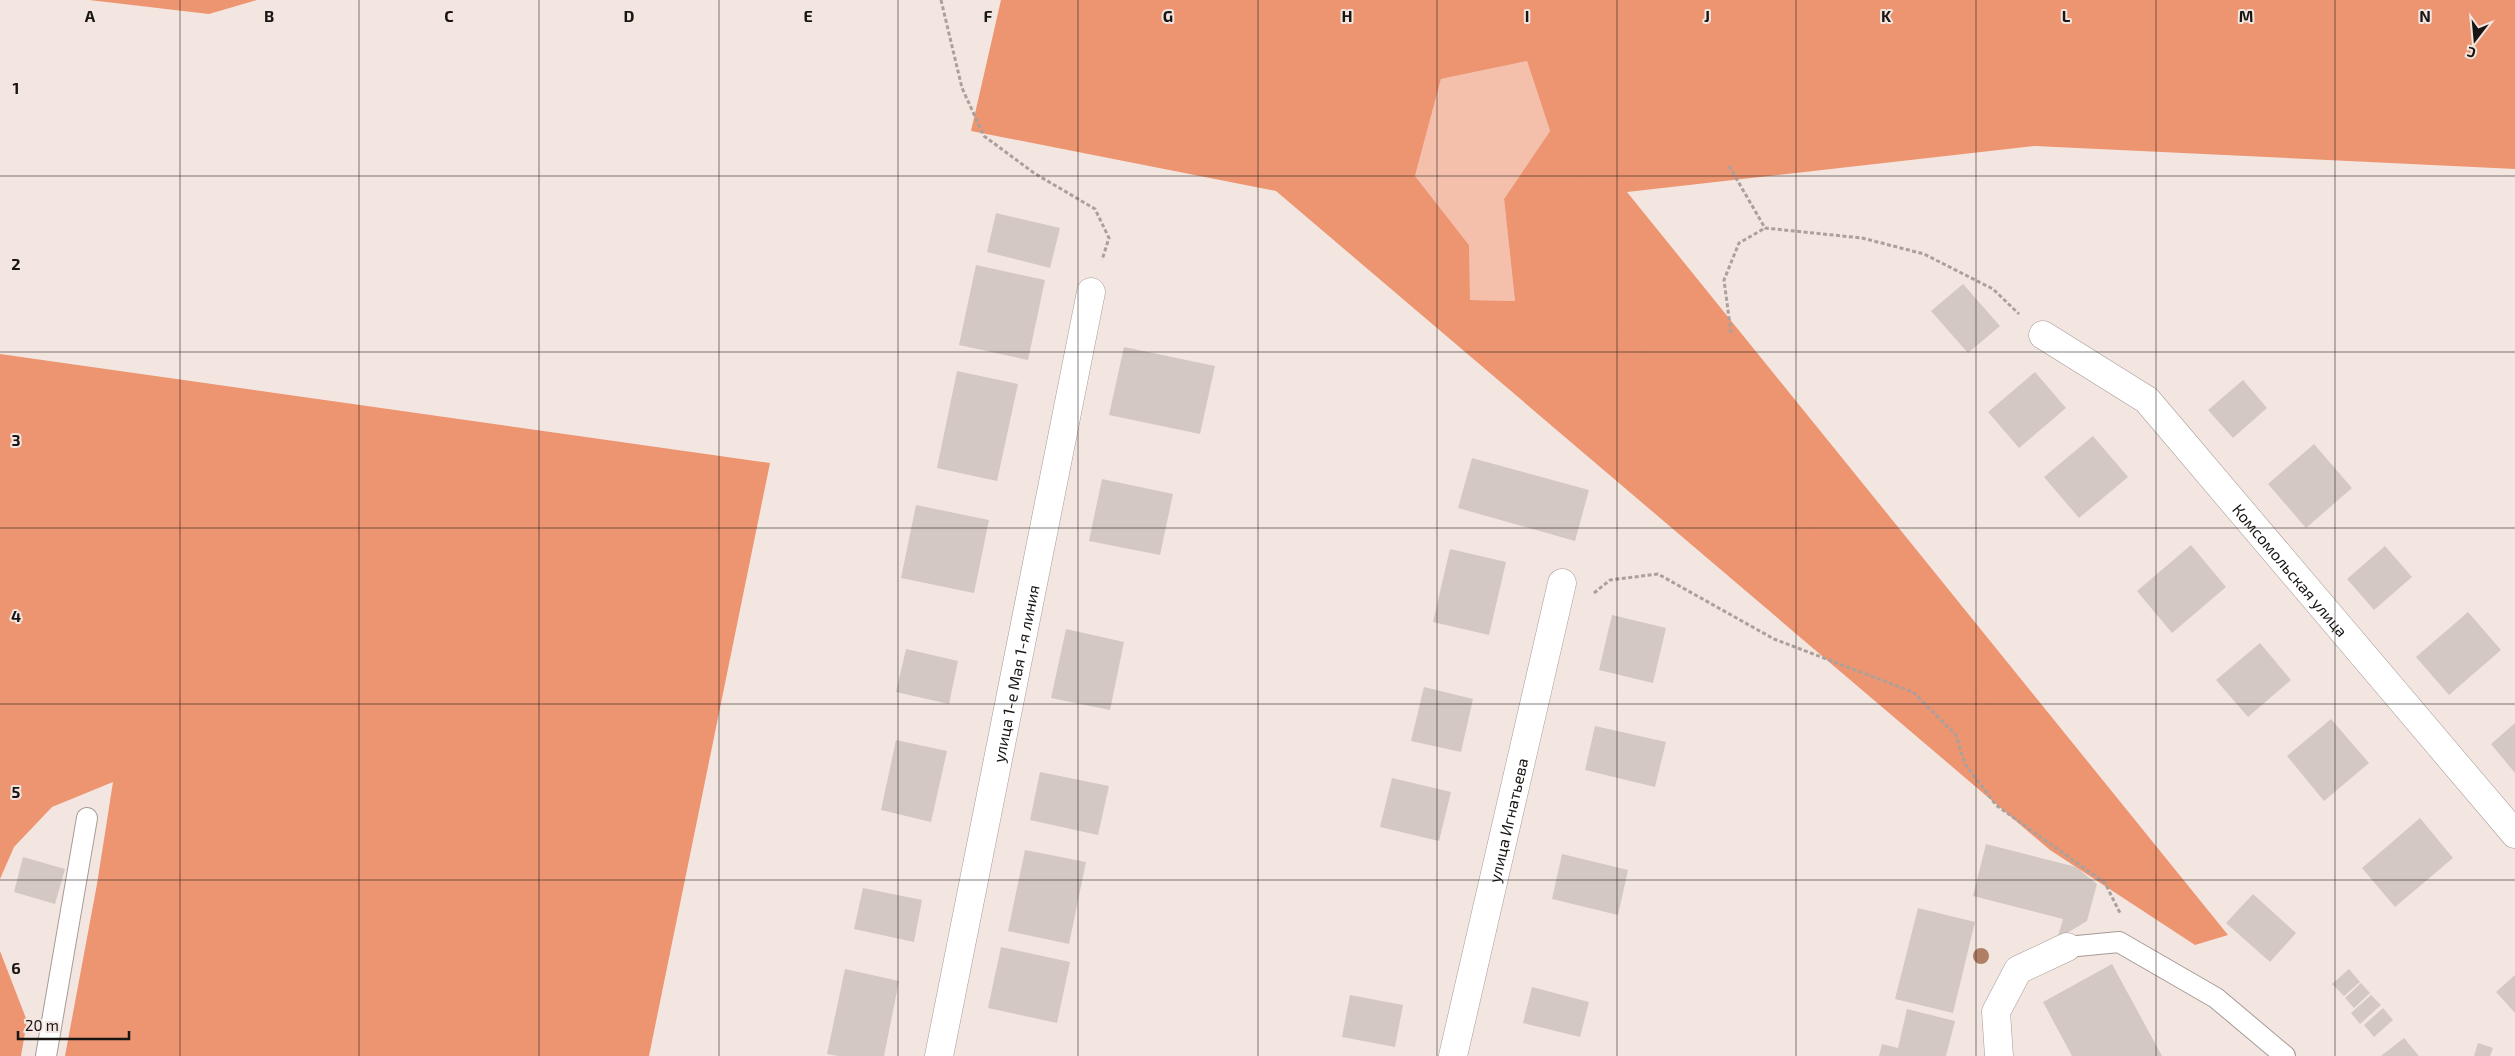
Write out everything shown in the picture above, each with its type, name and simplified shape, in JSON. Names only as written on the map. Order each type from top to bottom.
[{"type":"street","name":"улица 1-е Мая 1-я линия","points":[[939,1056],[1091,292]]},
{"type":"street","name":"Комсомольская улица","points":[[2043,335],[2147,400],[2515,834]]},
{"type":"street","name":"улица Игнатьева","points":[[1453,1056],[1555,624],[1562,584]]},
{"type":"street","points":[[2000,1056],[1996,1012],[2018,970],[2068,947]]},
{"type":"lane","points":[[46,1056],[87,818]]},
{"type":"lane","points":[[2068,947],[2119,942],[2216,998],[2285,1056]]},
{"type":"path","points":[[941,0],[962,88],[984,136],[1034,173],[1095,209],[1109,238],[1091,292]]},
{"type":"path","points":[[1729,166],[1765,228]]},
{"type":"path","points":[[1731,333],[1724,280],[1739,243],[1765,228],[1862,238],[1924,254],[1992,289],[2043,335]]},
{"type":"path","points":[[1555,624],[1610,580],[1658,574],[1774,639],[1913,692],[1956,735],[1965,764],[1996,805],[2106,883],[2120,912],[2119,942]]},
{"type":"shaded area","points":[[89,0],[257,0],[209,14]]},
{"type":"shaded area","points":[[1001,0],[2515,0],[2515,169],[2035,146],[1627,192],[2228,935],[2195,945],[2050,850],[1276,191],[971,131]],"holes":[[[1527,61],[1550,131],[1504,199],[1515,301],[1470,300],[1469,245],[1415,176],[1441,79]]]},
{"type":"shaded area","points":[[1527,61],[1550,131],[1504,199],[1515,301],[1469,300],[1469,245],[1415,176],[1441,79]]},
{"type":"shaded area","points":[[0,354],[770,463],[649,1056],[65,1056],[97,884],[113,782],[52,807],[14,847],[0,879]]},
{"type":"shaded area","points":[[0,951],[27,1021],[21,1056],[0,1056]]},
{"type":"building","points":[[996,213],[1060,228],[1050,268],[987,252]]},
{"type":"building","points":[[976,265],[1045,280],[1028,360],[959,345]]},
{"type":"building","points":[[1963,284],[2000,326],[1968,353],[1931,311]]},
{"type":"building","points":[[1124,347],[1215,366],[1200,434],[1109,415]]},
{"type":"building","points":[[957,371],[1018,384],[997,481],[937,468]]},
{"type":"building","points":[[2035,372],[2066,408],[2019,448],[1988,412]]},
{"type":"building","points":[[2243,380],[2267,408],[2233,438],[2208,410]]},
{"type":"building","points":[[2093,436],[2128,477],[2079,518],[2044,477]]},
{"type":"building","points":[[2314,444],[2352,488],[2306,528],[2268,484]]},
{"type":"building","points":[[1472,458],[1589,490],[1575,541],[1458,508]]},
{"type":"building","points":[[1102,479],[1173,494],[1160,555],[1089,541]]},
{"type":"building","points":[[916,505],[989,520],[974,593],[901,578]]},
{"type":"building","points":[[2191,545],[2226,587],[2172,633],[2137,591]]},
{"type":"building","points":[[2385,546],[2412,577],[2374,610],[2347,579]]},
{"type":"building","points":[[1450,549],[1506,562],[1489,635],[1433,622]]},
{"type":"building","points":[[2468,612],[2501,650],[2449,695],[2416,657]]},
{"type":"building","points":[[1612,615],[1666,628],[1653,683],[1599,670]]},
{"type":"building","points":[[1066,629],[1124,642],[1110,710],[1051,698]]},
{"type":"building","points":[[2260,643],[2291,680],[2248,717],[2216,680]]},
{"type":"building","points":[[906,649],[958,661],[949,704],[896,692]]},
{"type":"building","points":[[1424,687],[1473,699],[1461,752],[1411,741]]},
{"type":"building","points":[[2331,719],[2369,763],[2324,801],[2287,756]]},
{"type":"building","points":[[2515,723],[2515,773],[2491,744]]},
{"type":"building","points":[[1595,726],[1666,742],[1655,787],[1585,770]]},
{"type":"building","points":[[896,740],[947,751],[931,822],[881,810]]},
{"type":"building","points":[[1040,772],[1109,786],[1098,835],[1030,820]]},
{"type":"building","points":[[1392,778],[1451,792],[1439,841],[1380,827]]},
{"type":"building","points":[[2420,818],[2453,858],[2395,907],[2362,868]]},
{"type":"building","points":[[1986,844],[2076,867],[2097,884],[2087,921],[2057,939],[2063,919],[1973,896]]},
{"type":"building","points":[[1025,850],[1086,862],[1069,944],[1008,931]]},
{"type":"building","points":[[1562,854],[1628,870],[1618,915],[1552,899]]},
{"type":"building","points":[[23,857],[65,869],[55,904],[14,892]]},
{"type":"building","points":[[863,888],[922,900],[914,942],[854,929]]},
{"type":"building","points":[[2253,894],[2296,933],[2270,962],[2226,923]]},
{"type":"building","points":[[1918,908],[1975,922],[1953,1013],[1895,999]]},
{"type":"building","points":[[1001,947],[1070,962],[1057,1023],[988,1008]]},
{"type":"building","points":[[2112,964],[2162,1056],[2072,1056],[2043,1002]]},
{"type":"building","points":[[845,969],[899,981],[884,1056],[838,1056],[827,1054]]},
{"type":"building","points":[[2349,969],[2360,982],[2344,996],[2332,984]]},
{"type":"building","points":[[2515,975],[2515,1013],[2496,992]]},
{"type":"building","points":[[2361,983],[2370,993],[2354,1008],[2345,998]]},
{"type":"building","points":[[1532,987],[1589,1002],[1580,1037],[1523,1023]]},
{"type":"building","points":[[1350,995],[1403,1005],[1395,1047],[1342,1037]]},
{"type":"building","points":[[2371,995],[2381,1005],[2360,1024],[2351,1013]]},
{"type":"building","points":[[2383,1008],[2393,1020],[2374,1037],[2364,1025]]},
{"type":"building","points":[[1907,1009],[1955,1021],[1946,1056],[1879,1056],[1882,1044],[1898,1048]]},
{"type":"building","points":[[2404,1038],[2419,1056],[2381,1056]]},
{"type":"building","points":[[2478,1043],[2493,1048],[2490,1056],[2474,1056]]},
{"type":"waterway","points":[[1397,0],[1587,62],[2515,76]]},
{"type":"waterway","points":[[1587,62],[1571,180],[1586,275],[1744,468],[1990,714]]}]
